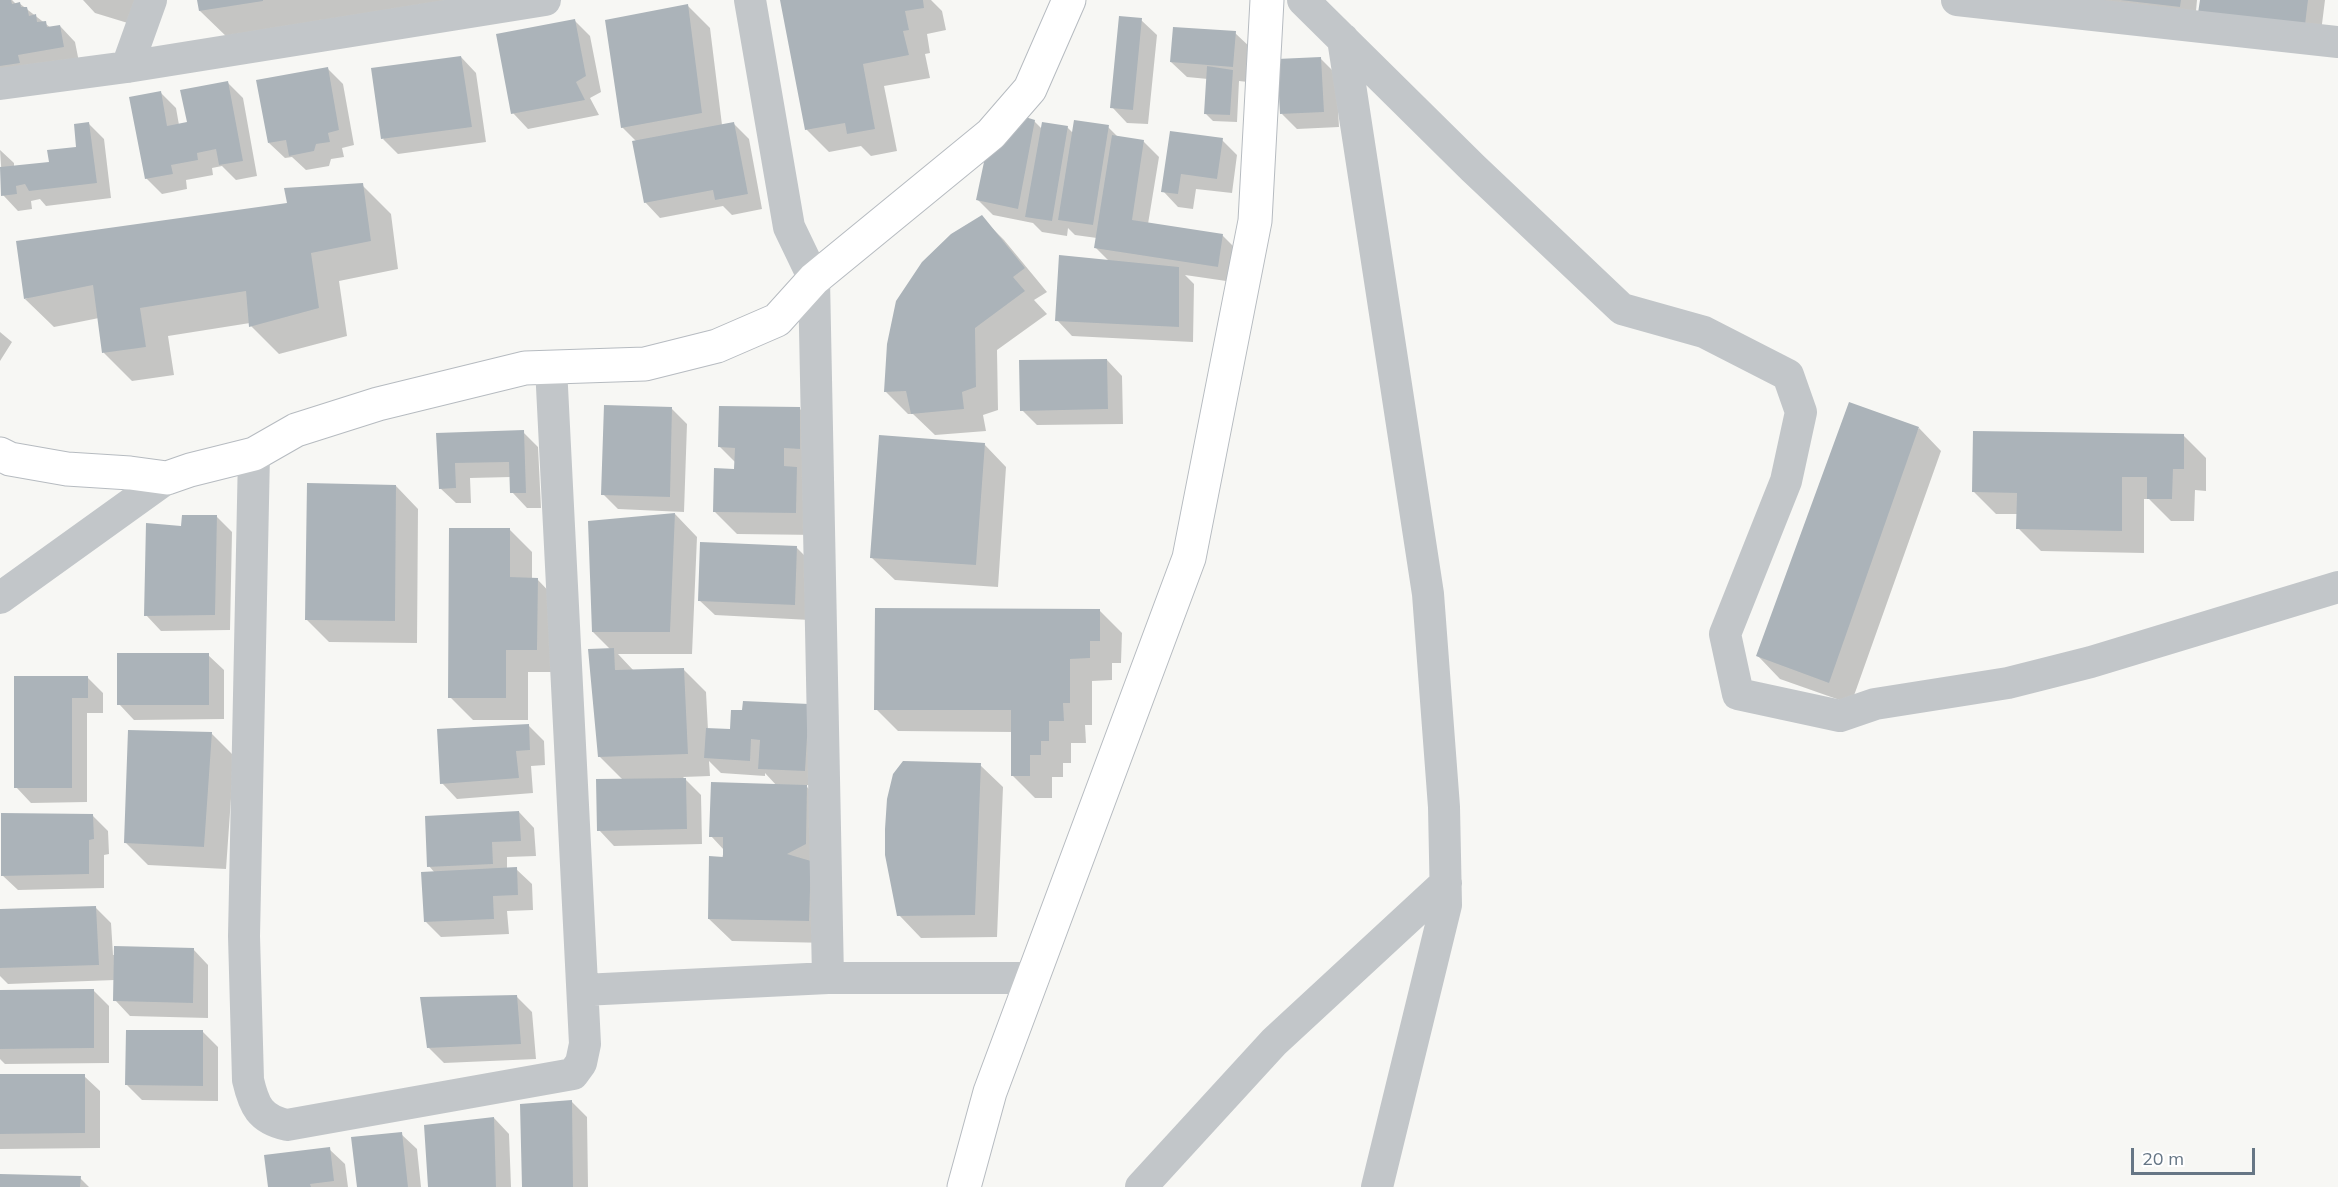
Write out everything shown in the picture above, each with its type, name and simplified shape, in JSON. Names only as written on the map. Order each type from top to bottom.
[{"type":"street","points":[[127,67],[151,0]]},
{"type":"street","points":[[0,84],[127,67],[545,0]]},
{"type":"street","points":[[750,0],[789,227],[814,279],[828,978]]},
{"type":"street","points":[[0,598],[167,478],[254,454],[297,430],[378,404],[525,368],[645,364],[717,346],[777,320],[814,279],[991,134],[1030,89],[1069,0]]},
{"type":"street","points":[[964,1187],[990,1092],[1189,558],[1255,221],[1267,0]]},
{"type":"street","points":[[1303,0],[1473,168],[1622,309],[1704,332],[1788,375],[1801,412],[1786,481],[1725,634],[1738,694],[1840,716],[1875,704],[2008,683],[2091,662],[2338,587]]},
{"type":"street","points":[[1957,0],[2071,6],[2338,42]]},
{"type":"street","points":[[1343,39],[1428,594],[1444,807],[1446,905],[1377,1187]]},
{"type":"street","points":[[254,454],[244,936],[248,1080],[252,1098],[262,1114],[272,1122],[287,1125],[573,1074],[581,1063],[585,1044],[551,367]]},
{"type":"street","points":[[0,454],[10,459],[67,469],[167,478]]},
{"type":"street","points":[[1141,1187],[1274,1042],[1446,883]]},
{"type":"street","points":[[583,990],[828,978],[1033,978]]},
{"type":"building","points":[[0,0],[11,0],[12,4],[20,2],[21,7],[27,7],[29,16],[36,14],[37,22],[46,21],[47,27],[60,25],[64,47],[18,55],[20,63],[0,66]]},
{"type":"building","points":[[197,0],[263,0],[263,1],[199,11]]},
{"type":"building","points":[[780,0],[923,0],[924,8],[905,11],[909,30],[903,31],[909,55],[863,64],[875,129],[847,134],[845,123],[805,130]]},
{"type":"building","points":[[2120,0],[2181,0],[2180,7]]},
{"type":"building","points":[[2200,0],[2308,0],[2305,25],[2198,13]]},
{"type":"building","points":[[688,4],[702,113],[621,128],[605,20]]},
{"type":"building","points":[[1119,16],[1142,18],[1133,110],[1110,108]]},
{"type":"building","points":[[575,19],[586,76],[576,82],[585,100],[511,114],[496,34]]},
{"type":"building","points":[[1173,27],[1236,31],[1233,67],[1170,62]]},
{"type":"building","points":[[461,56],[472,127],[381,139],[371,68]]},
{"type":"building","points":[[1321,57],[1324,112],[1280,114],[1277,59]]},
{"type":"building","points":[[1207,66],[1233,70],[1230,115],[1204,114]]},
{"type":"building","points":[[328,67],[339,130],[328,133],[330,142],[316,144],[314,151],[289,156],[286,140],[268,143],[256,80]]},
{"type":"building","points":[[228,81],[243,161],[219,165],[216,149],[197,153],[198,160],[171,165],[173,174],[145,179],[129,97],[161,91],[167,126],[187,122],[180,90]]},
{"type":"building","points":[[1022,116],[1035,120],[1018,209],[976,200],[988,143],[1000,141],[1020,127]]},
{"type":"building","points":[[1074,120],[1109,125],[1093,225],[1058,220]]},
{"type":"building","points":[[89,122],[97,183],[29,191],[25,184],[16,186],[17,194],[1,196],[0,167],[49,162],[47,150],[76,147],[74,124]]},
{"type":"building","points":[[734,122],[748,194],[715,200],[713,190],[644,203],[632,141]]},
{"type":"building","points":[[1042,122],[1068,126],[1052,221],[1025,217]]},
{"type":"building","points":[[1170,131],[1223,138],[1217,179],[1181,174],[1178,194],[1161,192]]},
{"type":"building","points":[[1112,135],[1144,140],[1132,220],[1223,234],[1218,267],[1094,248]]},
{"type":"building","points":[[363,183],[371,241],[311,253],[319,308],[249,327],[246,291],[140,308],[146,347],[102,353],[93,285],[24,299],[16,241],[287,203],[284,188]]},
{"type":"building","points":[[982,215],[1025,268],[1013,277],[1025,291],[975,328],[976,387],[962,392],[964,409],[911,414],[906,391],[884,392],[887,344],[896,301],[922,262],[951,234]]},
{"type":"building","points":[[1059,255],[1179,267],[1179,327],[1055,321]]},
{"type":"building","points":[[1107,359],[1108,409],[1020,411],[1019,360]]},
{"type":"building","points":[[1849,402],[1919,427],[1829,683],[1756,656]]},
{"type":"building","points":[[604,405],[672,407],[670,497],[601,495]]},
{"type":"building","points":[[719,406],[800,407],[800,449],[784,448],[784,466],[797,467],[796,513],[713,512],[714,468],[734,469],[735,448],[718,447]]},
{"type":"building","points":[[524,430],[526,493],[510,493],[509,462],[455,463],[456,488],[439,489],[436,433]]},
{"type":"building","points":[[1973,431],[2184,434],[2184,469],[2173,469],[2172,499],[2147,499],[2147,477],[2122,477],[2122,531],[2016,529],[2017,493],[1972,492]]},
{"type":"building","points":[[879,435],[985,443],[976,565],[870,558]]},
{"type":"building","points":[[307,483],[396,485],[395,621],[305,620]]},
{"type":"building","points":[[675,513],[670,632],[592,632],[588,521]]},
{"type":"building","points":[[182,515],[217,515],[215,615],[144,616],[146,523],[181,526]]},
{"type":"building","points":[[449,528],[510,528],[510,577],[538,578],[537,650],[506,650],[506,698],[448,698]]},
{"type":"building","points":[[700,542],[797,546],[795,605],[698,601]]},
{"type":"building","points":[[875,608],[1100,609],[1100,641],[1090,641],[1090,658],[1070,659],[1070,703],[1063,703],[1064,721],[1049,721],[1049,741],[1041,741],[1041,755],[1030,755],[1030,776],[1011,776],[1011,710],[874,710]]},
{"type":"building","points":[[614,648],[615,670],[684,668],[688,754],[598,757],[588,649]]},
{"type":"building","points":[[117,653],[209,653],[209,705],[117,705]]},
{"type":"building","points":[[14,676],[88,676],[88,698],[72,698],[72,788],[14,788]]},
{"type":"building","points":[[743,701],[809,704],[805,771],[758,769],[760,740],[751,739],[750,761],[704,758],[706,728],[730,729],[731,710],[742,710]]},
{"type":"building","points":[[529,724],[530,750],[516,751],[519,778],[440,784],[437,729]]},
{"type":"building","points":[[128,730],[212,732],[204,847],[124,843]]},
{"type":"building","points":[[903,761],[981,763],[975,915],[897,916],[885,855],[885,829],[887,799],[893,774]]},
{"type":"building","points":[[686,778],[687,829],[597,831],[596,779]]},
{"type":"building","points":[[711,782],[807,785],[806,844],[787,854],[811,861],[809,921],[708,919],[709,856],[723,857],[723,837],[709,837]]},
{"type":"building","points":[[519,811],[521,841],[492,842],[493,864],[427,867],[425,816]]},
{"type":"building","points":[[1,813],[93,814],[94,839],[89,840],[89,874],[1,876]]},
{"type":"building","points":[[517,867],[518,895],[493,896],[494,919],[424,922],[421,872]]},
{"type":"building","points":[[96,906],[99,965],[0,968],[0,909]]},
{"type":"building","points":[[114,946],[194,948],[193,1003],[113,1001]]},
{"type":"building","points":[[94,989],[94,1048],[0,1049],[0,990]]},
{"type":"building","points":[[517,995],[521,1044],[427,1048],[420,997]]},
{"type":"building","points":[[126,1030],[203,1030],[203,1086],[125,1085]]},
{"type":"building","points":[[0,1074],[85,1074],[85,1133],[0,1134]]},
{"type":"building","points":[[572,1100],[573,1187],[522,1187],[520,1104]]},
{"type":"building","points":[[494,1117],[496,1187],[428,1187],[424,1125]]},
{"type":"building","points":[[402,1132],[408,1187],[357,1187],[351,1137]]},
{"type":"building","points":[[330,1147],[334,1181],[310,1184],[311,1187],[268,1187],[264,1155]]},
{"type":"building","points":[[0,1174],[81,1176],[80,1187],[0,1187]]}]
